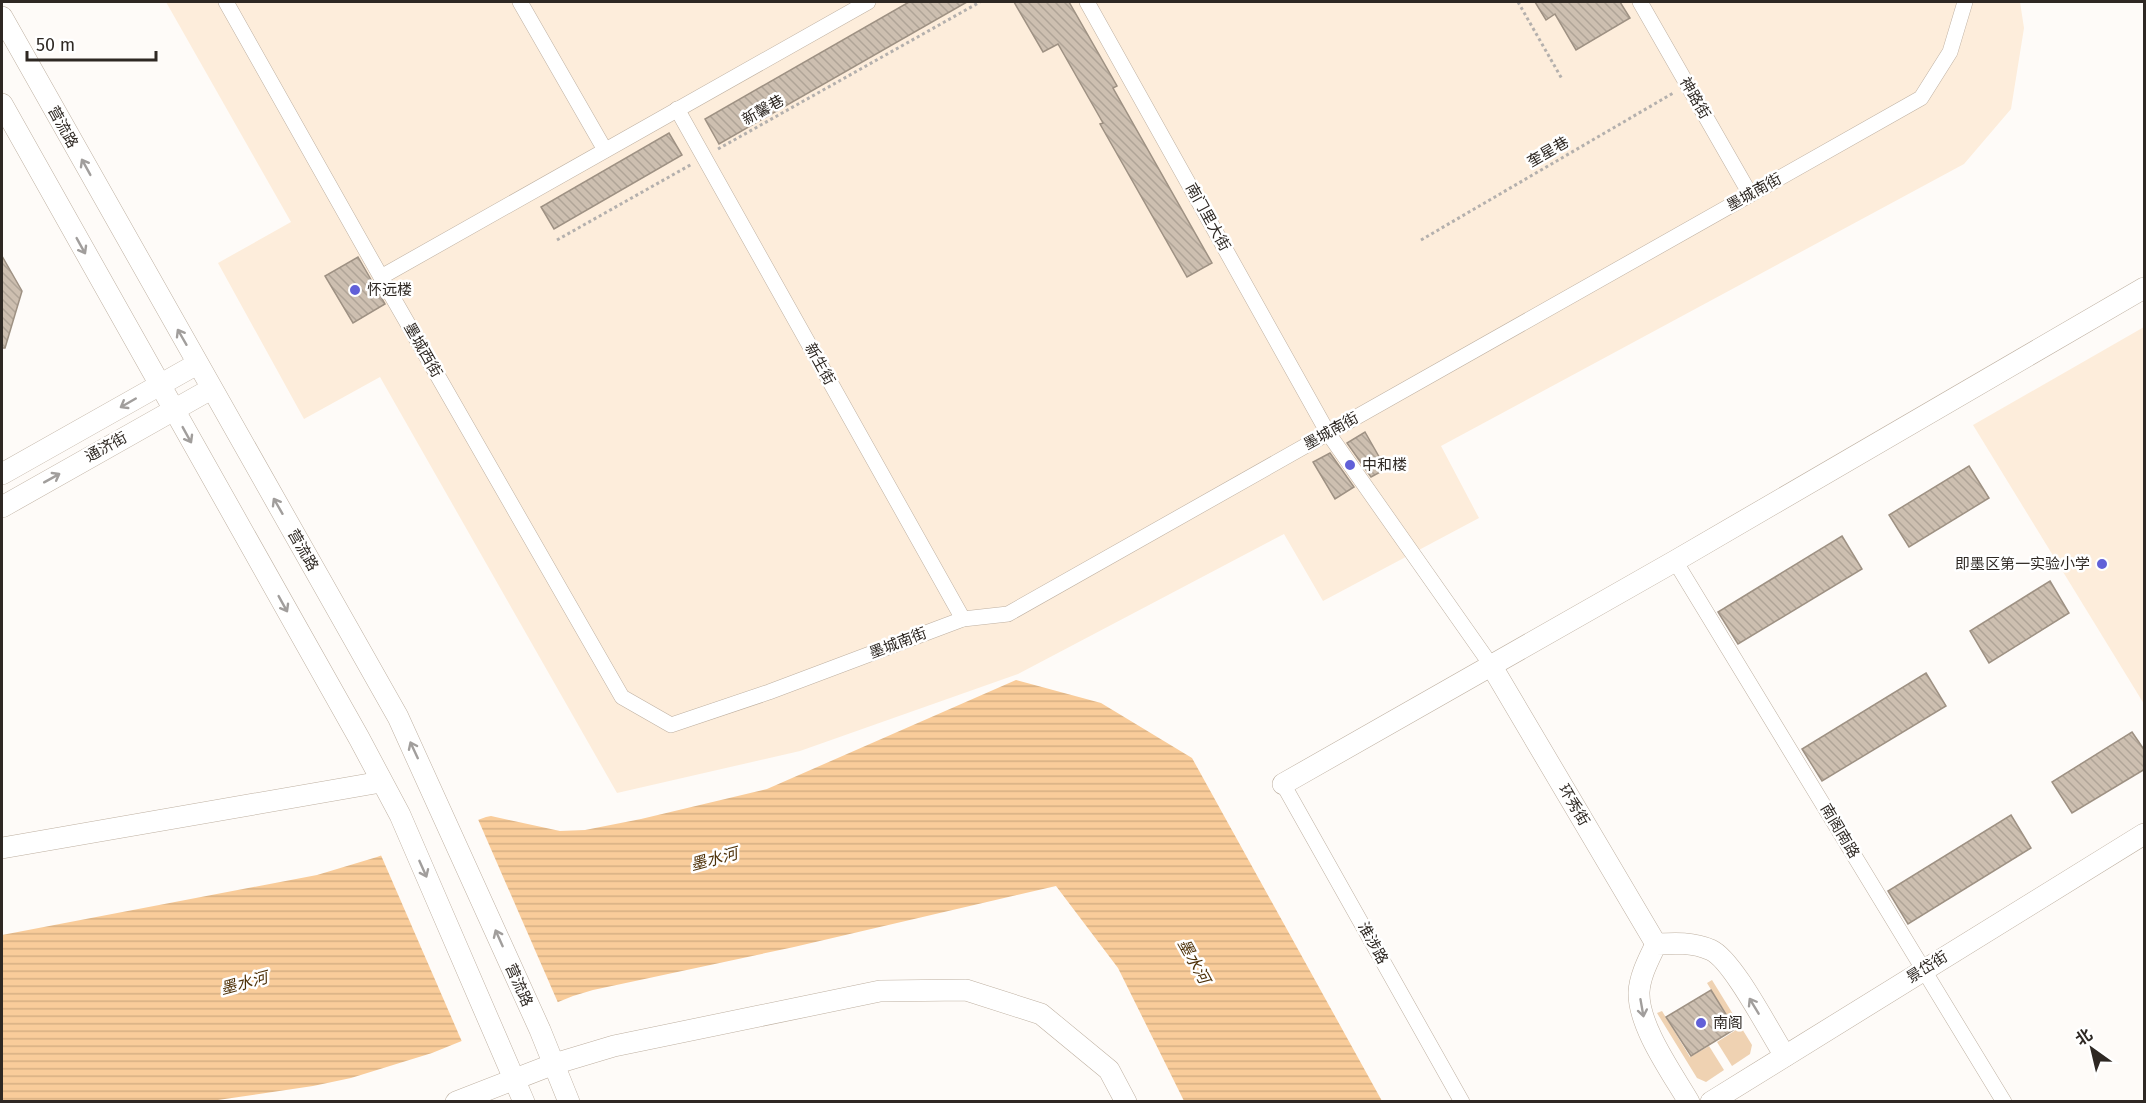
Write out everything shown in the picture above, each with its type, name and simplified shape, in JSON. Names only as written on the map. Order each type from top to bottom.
[{"type":"street","name":"墨城西街","points":[[226,2],[622,698]]},
{"type":"street","points":[[520,2],[605,150]]},
{"type":"street","points":[[381,277],[868,2]]},
{"type":"street","name":"南门里大街","points":[[1087,2],[1328,433],[1491,665]]},
{"type":"street","name":"神路街","points":[[1640,2],[1750,194]]},
{"type":"street","name":"墨城南街","points":[[622,698],[671,725],[769,692],[963,619],[1008,614],[1921,98],[1950,52],[1965,2]]},
{"type":"street","name":"营流路","points":[[2,17],[398,717],[540,1030],[569,1101]]},
{"type":"street","points":[[2,104],[359,738],[400,815],[524,1101]]},
{"type":"street","name":"新生街","points":[[677,109],[963,619]]},
{"type":"street","points":[[1283,784],[1675,561],[2145,288]]},
{"type":"street","name":"通济街","points":[[2,474],[197,364]]},
{"type":"street","name":"通济街","points":[[2,507],[211,388]]},
{"type":"street","name":"南阁南路","points":[[1675,561],[2004,1101]]},
{"type":"street","name":"环秀街","points":[[1491,665],[1656,944]]},
{"type":"street","points":[[2,848],[381,782]]},
{"type":"street","name":"淮涉路","points":[[1283,784],[1462,1101]]},
{"type":"street","name":"景岱街","points":[[1711,1101],[1738,1095],[1785,1056],[2145,834]]},
{"type":"street","points":[[1689,1101],[1644,1024],[1639,993],[1644,968],[1656,944],[1685,943],[1713,951],[1732,970],[1785,1056]]},
{"type":"street","points":[[456,1101],[554,1064],[614,1046],[880,991],[966,990],[1041,1014],[1109,1070],[1126,1101]]},
{"type":"path","name":"新馨巷","points":[[557,240],[980,2]]},
{"type":"path","points":[[1518,2],[1562,80]]},
{"type":"path","name":"奎星巷","points":[[1421,240],[1687,85]]},
{"type":"shaded area","points":[[166,2],[2020,2],[2024,28],[2011,109],[1964,164],[1441,446],[1479,518],[1323,601],[1284,534],[1018,674],[800,751],[617,793],[380,377],[304,419],[218,263],[291,222]]},
{"type":"shaded area","name":"即墨区第一实验小学","points":[[2144,327],[2144,704],[1973,425]]},
{"type":"shaded area","points":[[1712,980],[1752,1045],[1750,1054],[1732,1066],[1717,1042],[1736,1030],[1707,983]]},
{"type":"shaded area","points":[[1662,1011],[1690,1057],[1709,1046],[1724,1070],[1706,1082],[1697,1078],[1657,1013]]},
{"type":"water","name":"墨水河","points":[[1016,680],[1101,703],[1192,758],[1382,1101],[1184,1101],[1118,968],[1056,886],[794,947],[593,990],[432,1053],[351,1078],[313,1086],[211,1101],[2,1102],[2,935],[317,875],[377,857],[491,816],[560,831],[585,830],[767,789]]},
{"type":"pier","points":[[477,817],[559,1005],[463,1044],[380,853]]},
{"type":"building","points":[[909,2],[967,2],[719,144],[705,119]]},
{"type":"building","points":[[1014,2],[1069,2],[1117,86],[1113,88],[1212,263],[1187,277],[1100,124],[1103,123],[1058,44],[1043,52]]},
{"type":"building","points":[[1535,2],[1620,2],[1630,18],[1576,50],[1555,14],[1546,20]]},
{"type":"building","points":[[669,133],[682,155],[554,229],[541,207]]},
{"type":"building","points":[[2,256],[22,291],[5,348],[2,348]]},
{"type":"building","name":"怀远楼","points":[[358,257],[385,304],[353,323],[325,276]]},
{"type":"building","points":[[1365,432],[1386,469],[1371,477],[1347,443]]},
{"type":"building","points":[[1330,453],[1354,487],[1335,499],[1313,462]]},
{"type":"building","points":[[1969,466],[1989,498],[1909,547],[1889,515]]},
{"type":"building","points":[[1842,536],[1862,569],[1738,644],[1718,612]]},
{"type":"building","points":[[2050,581],[2069,613],[1989,663],[1970,631]]},
{"type":"building","points":[[1926,673],[1946,706],[1822,781],[1802,749]]},
{"type":"building","points":[[2132,732],[2145,751],[2145,769],[2072,813],[2052,782]]},
{"type":"building","points":[[2011,815],[2031,848],[1908,924],[1888,891]]},
{"type":"building","name":"南阁","points":[[1711,990],[1735,1029],[1691,1056],[1666,1017]]},
{"type":"place","name":"怀远楼","points":[[355,290]]},
{"type":"place","name":"中和楼","points":[[1350,465]]},
{"type":"place","name":"即墨区第一实验小学","points":[[2102,564]]},
{"type":"place","name":"南阁","points":[[1701,1023]]}]
